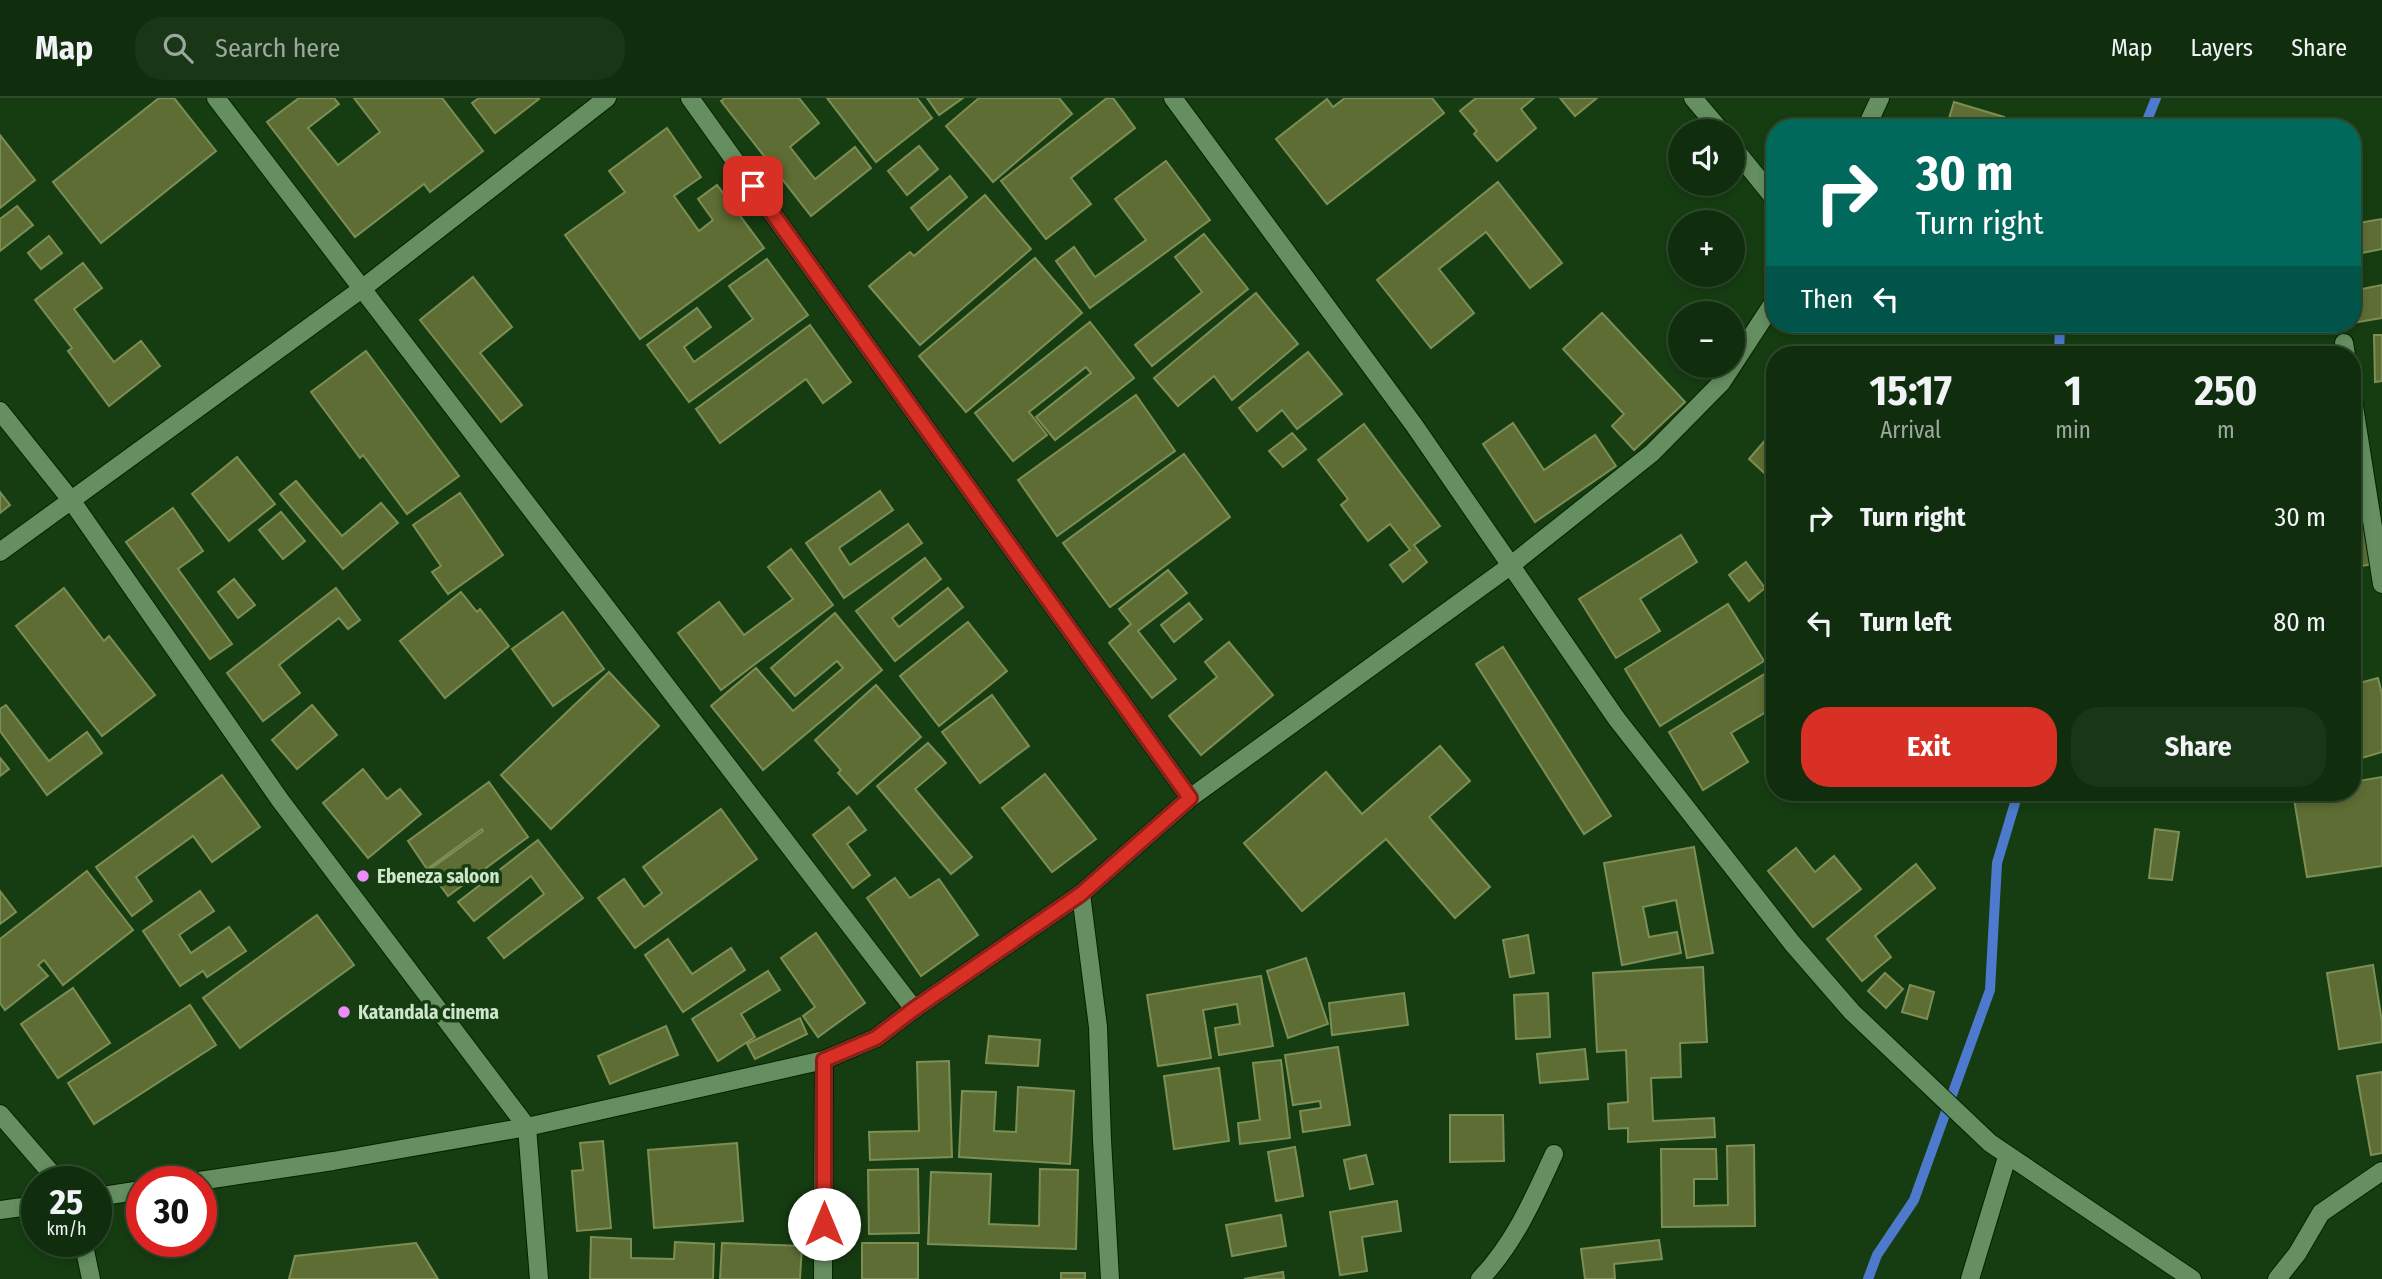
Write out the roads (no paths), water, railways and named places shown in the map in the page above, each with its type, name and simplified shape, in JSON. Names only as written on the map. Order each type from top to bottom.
[{"type":"street","points":[[216,98],[914,1009]]},
{"type":"street","points":[[0,552],[363,288],[607,98]]},
{"type":"street","points":[[690,98],[1190,798]]},
{"type":"street","points":[[1172,98],[1413,425],[1616,718],[1783,933],[1852,1012],[1966,1123],[2007,1157],[2192,1279]]},
{"type":"street","points":[[1693,98],[1711,119]]},
{"type":"street","points":[[1870,119],[1880,98]]},
{"type":"street","points":[[1745,162],[1766,188]]},
{"type":"street","points":[[217,1178],[527,1127],[824,1060],[876,1038],[1081,894],[1190,798],[1510,566],[1652,453],[1721,383],[1766,314]]},
{"type":"street","points":[[0,411],[71,500],[280,800],[527,1127],[539,1279]]},
{"type":"street","points":[[2361,451],[2382,584]]},
{"type":"street","points":[[1081,894],[1098,1027],[1110,1279]]},
{"type":"street","points":[[823,1279],[824,1060]]},
{"type":"street","points":[[0,1114],[45,1166]]},
{"type":"street","points":[[1480,1279],[1510,1242],[1529,1210],[1554,1154]]},
{"type":"street","points":[[1970,1279],[2007,1157]]},
{"type":"street","points":[[2277,1279],[2297,1254],[2321,1213],[2382,1171]]},
{"type":"street","points":[[0,1210],[21,1207]]},
{"type":"street","points":[[86,1257],[91,1279]]},
{"type":"waterway","points":[[2148,119],[2156,98]]},
{"type":"waterway","points":[[2059,346],[2060,333]]},
{"type":"waterway","points":[[1868,1279],[1877,1255],[1914,1200],[1990,990],[1997,863],[2016,801]]},
{"type":"place","name":"Ebeneza saloon","points":[[363,876]]},
{"type":"place","name":"Katandala cinema","points":[[344,1012]]}]
